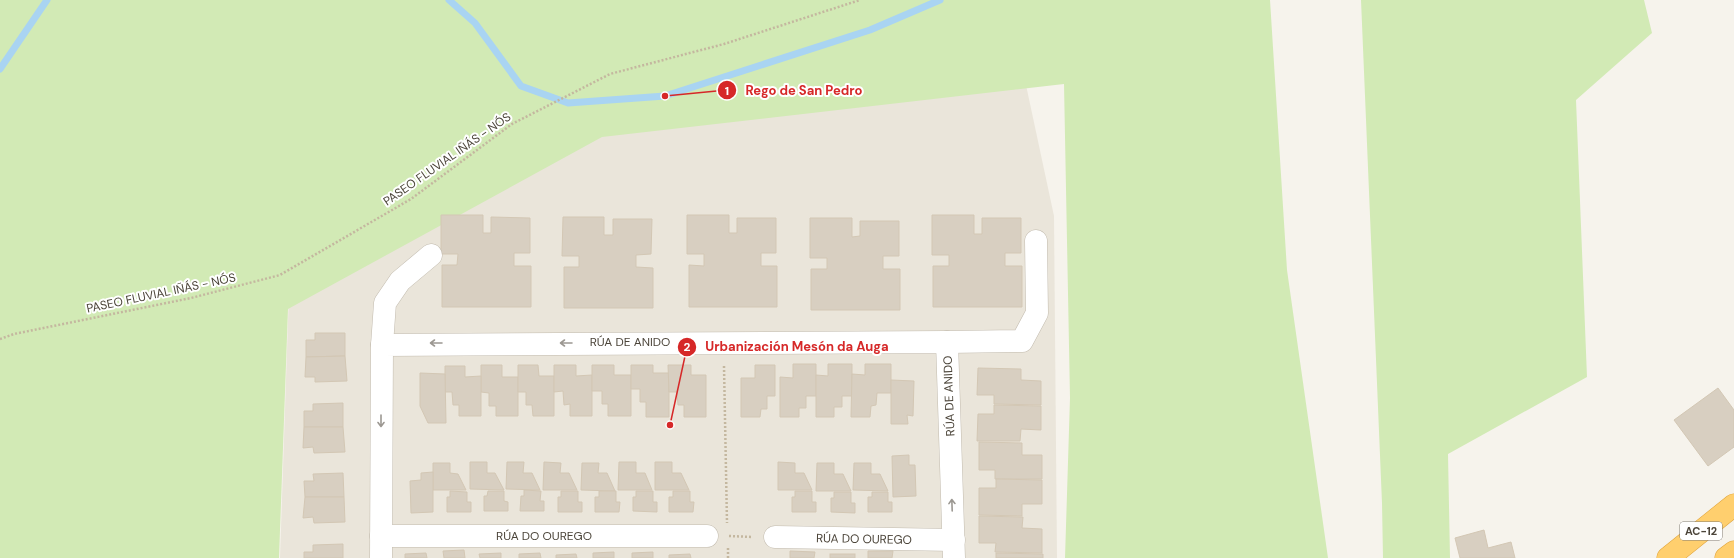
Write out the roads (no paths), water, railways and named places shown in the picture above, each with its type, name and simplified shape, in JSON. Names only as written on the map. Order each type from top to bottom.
[{"type":"highway","name":"AC-12","points":[[1668,558],[1734,505]]},
{"type":"highway","name":"AC-12","points":[[1726,558],[1734,552]]},
{"type":"street","points":[[947,342],[1022,341],[1037,313],[1036,241]]},
{"type":"street","points":[[381,558],[382,344],[385,303],[400,281],[431,254]]},
{"type":"street","name":"RÚA DE ANIDO","points":[[382,344],[947,342],[954,549]]},
{"type":"street","name":"RÚA DO OUREGO","points":[[381,536],[717,536]]},
{"type":"street","name":"RÚA DO OUREGO","points":[[775,537],[954,549]]},
{"type":"waterway","points":[[0,69],[47,0]]},
{"type":"waterway","points":[[449,0],[475,23],[521,86],[568,103],[665,96],[870,30],[940,0]]},
{"type":"place","name":"Rego de San Pedro","points":[[665,96]]},
{"type":"place","name":"Urbanización Mesón da Auga","points":[[670,425]]}]
